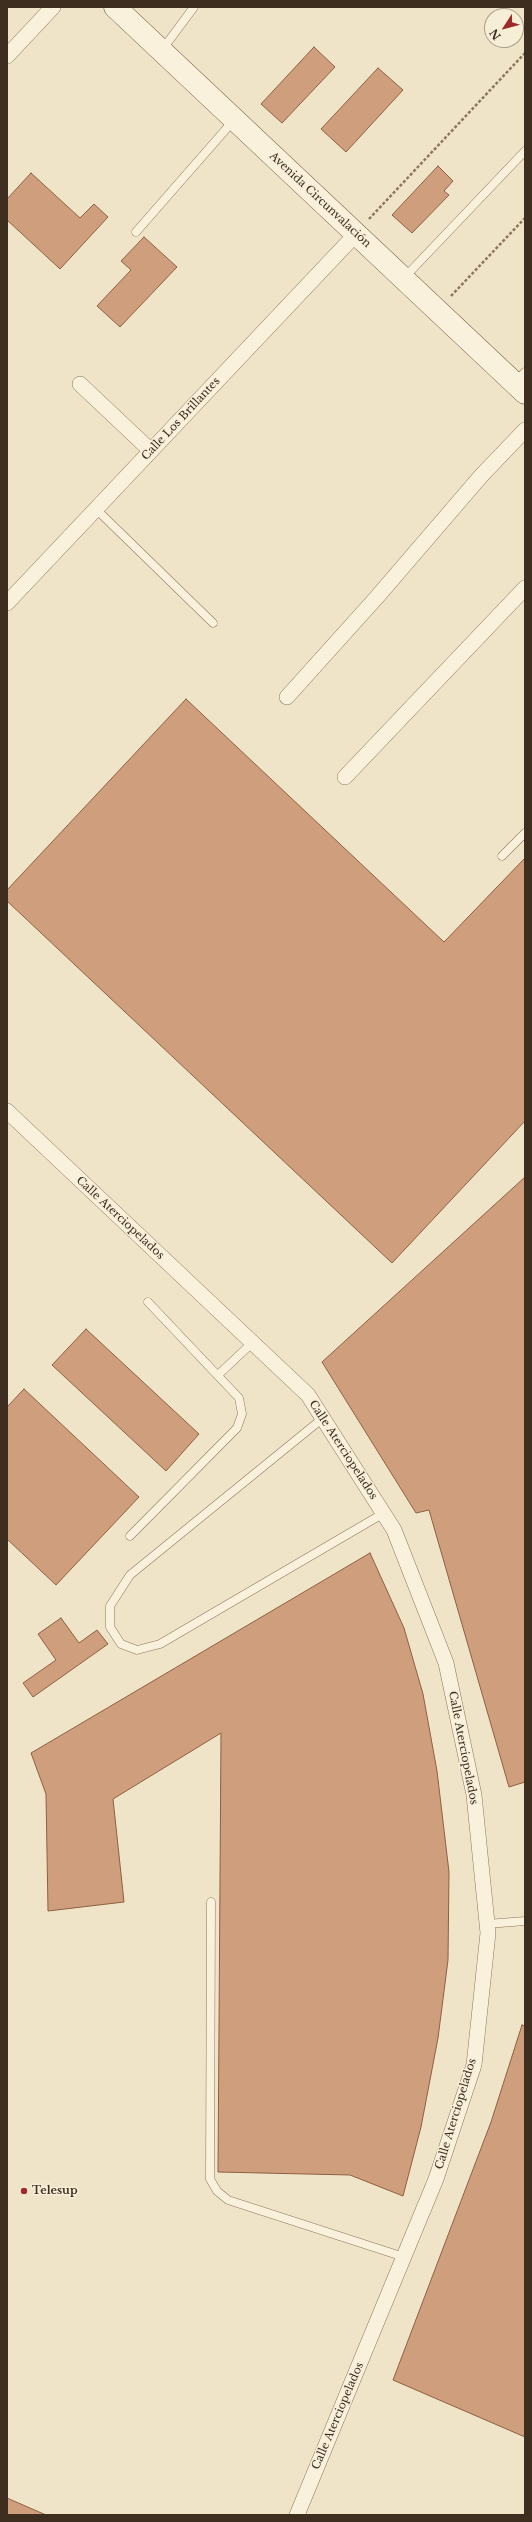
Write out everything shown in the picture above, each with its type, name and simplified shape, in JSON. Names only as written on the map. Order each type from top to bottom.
[{"type":"street","points":[[7,56],[53,7]]},
{"type":"street","name":"Avenida Circunvalación","points":[[115,7],[437,311],[521,382]]},
{"type":"street","name":"Calle Los Brillantes","points":[[7,603],[356,234]]},
{"type":"street","points":[[80,384],[151,451]]},
{"type":"street","points":[[286,697],[377,597],[481,476],[525,430]]},
{"type":"street","points":[[345,777],[525,588]]},
{"type":"street","name":"Calle Aterciopelados","points":[[7,1111],[308,1395],[394,1530],[446,1663],[474,1795],[487,1924],[474,2065],[436,2179],[297,2515]]},
{"type":"lane","points":[[161,51],[194,7]]},
{"type":"lane","points":[[136,232],[235,120]]},
{"type":"lane","points":[[403,279],[525,151]]},
{"type":"lane","points":[[96,509],[213,622]]},
{"type":"lane","points":[[502,856],[525,833]]},
{"type":"lane","points":[[130,1536],[237,1428],[242,1414],[239,1398],[148,1302]]},
{"type":"lane","points":[[218,1375],[252,1343]]},
{"type":"lane","points":[[322,1418],[130,1575],[110,1606],[110,1627],[121,1644],[137,1650],[160,1644],[384,1513]]},
{"type":"lane","points":[[211,1902],[210,2179],[217,2191],[228,2200],[404,2257]]},
{"type":"lane","points":[[487,1924],[525,1921]]},
{"type":"path","points":[[356,234],[525,53]]},
{"type":"path","points":[[437,311],[525,218]]},
{"type":"building","points":[[314,47],[335,67],[282,123],[261,104]]},
{"type":"building","points":[[378,68],[403,90],[346,152],[321,129]]},
{"type":"building","points":[[438,166],[453,181],[444,191],[449,195],[412,233],[392,215]]},
{"type":"building","points":[[31,173],[80,218],[94,204],[108,217],[60,269],[7,220],[7,199]]},
{"type":"building","points":[[144,237],[177,267],[120,327],[97,306],[131,270],[121,261]]},
{"type":"building","points":[[186,699],[444,942],[525,858],[525,1121],[392,1263],[7,901],[7,890]]},
{"type":"building","points":[[525,1177],[525,1782],[509,1787],[429,1510],[416,1513],[322,1362]]},
{"type":"building","points":[[86,1329],[199,1434],[166,1471],[52,1365]]},
{"type":"building","points":[[24,1389],[139,1497],[56,1585],[7,1539],[7,1407]]},
{"type":"building","points":[[370,1553],[404,1628],[423,1694],[437,1771],[449,1872],[448,1960],[438,2038],[421,2127],[403,2196],[350,2175],[218,2172],[221,1733],[113,1799],[124,1902],[48,1911],[46,1794],[31,1753]]},
{"type":"building","points":[[61,1618],[79,1643],[97,1630],[108,1644],[33,1697],[23,1683],[56,1660],[38,1634]]},
{"type":"building","points":[[522,2025],[525,2026],[525,2437],[393,2380],[491,2122]]},
{"type":"building","points":[[7,2498],[46,2515],[7,2515]]},
{"type":"place","name":"Telesup","points":[[24,2191]]}]
